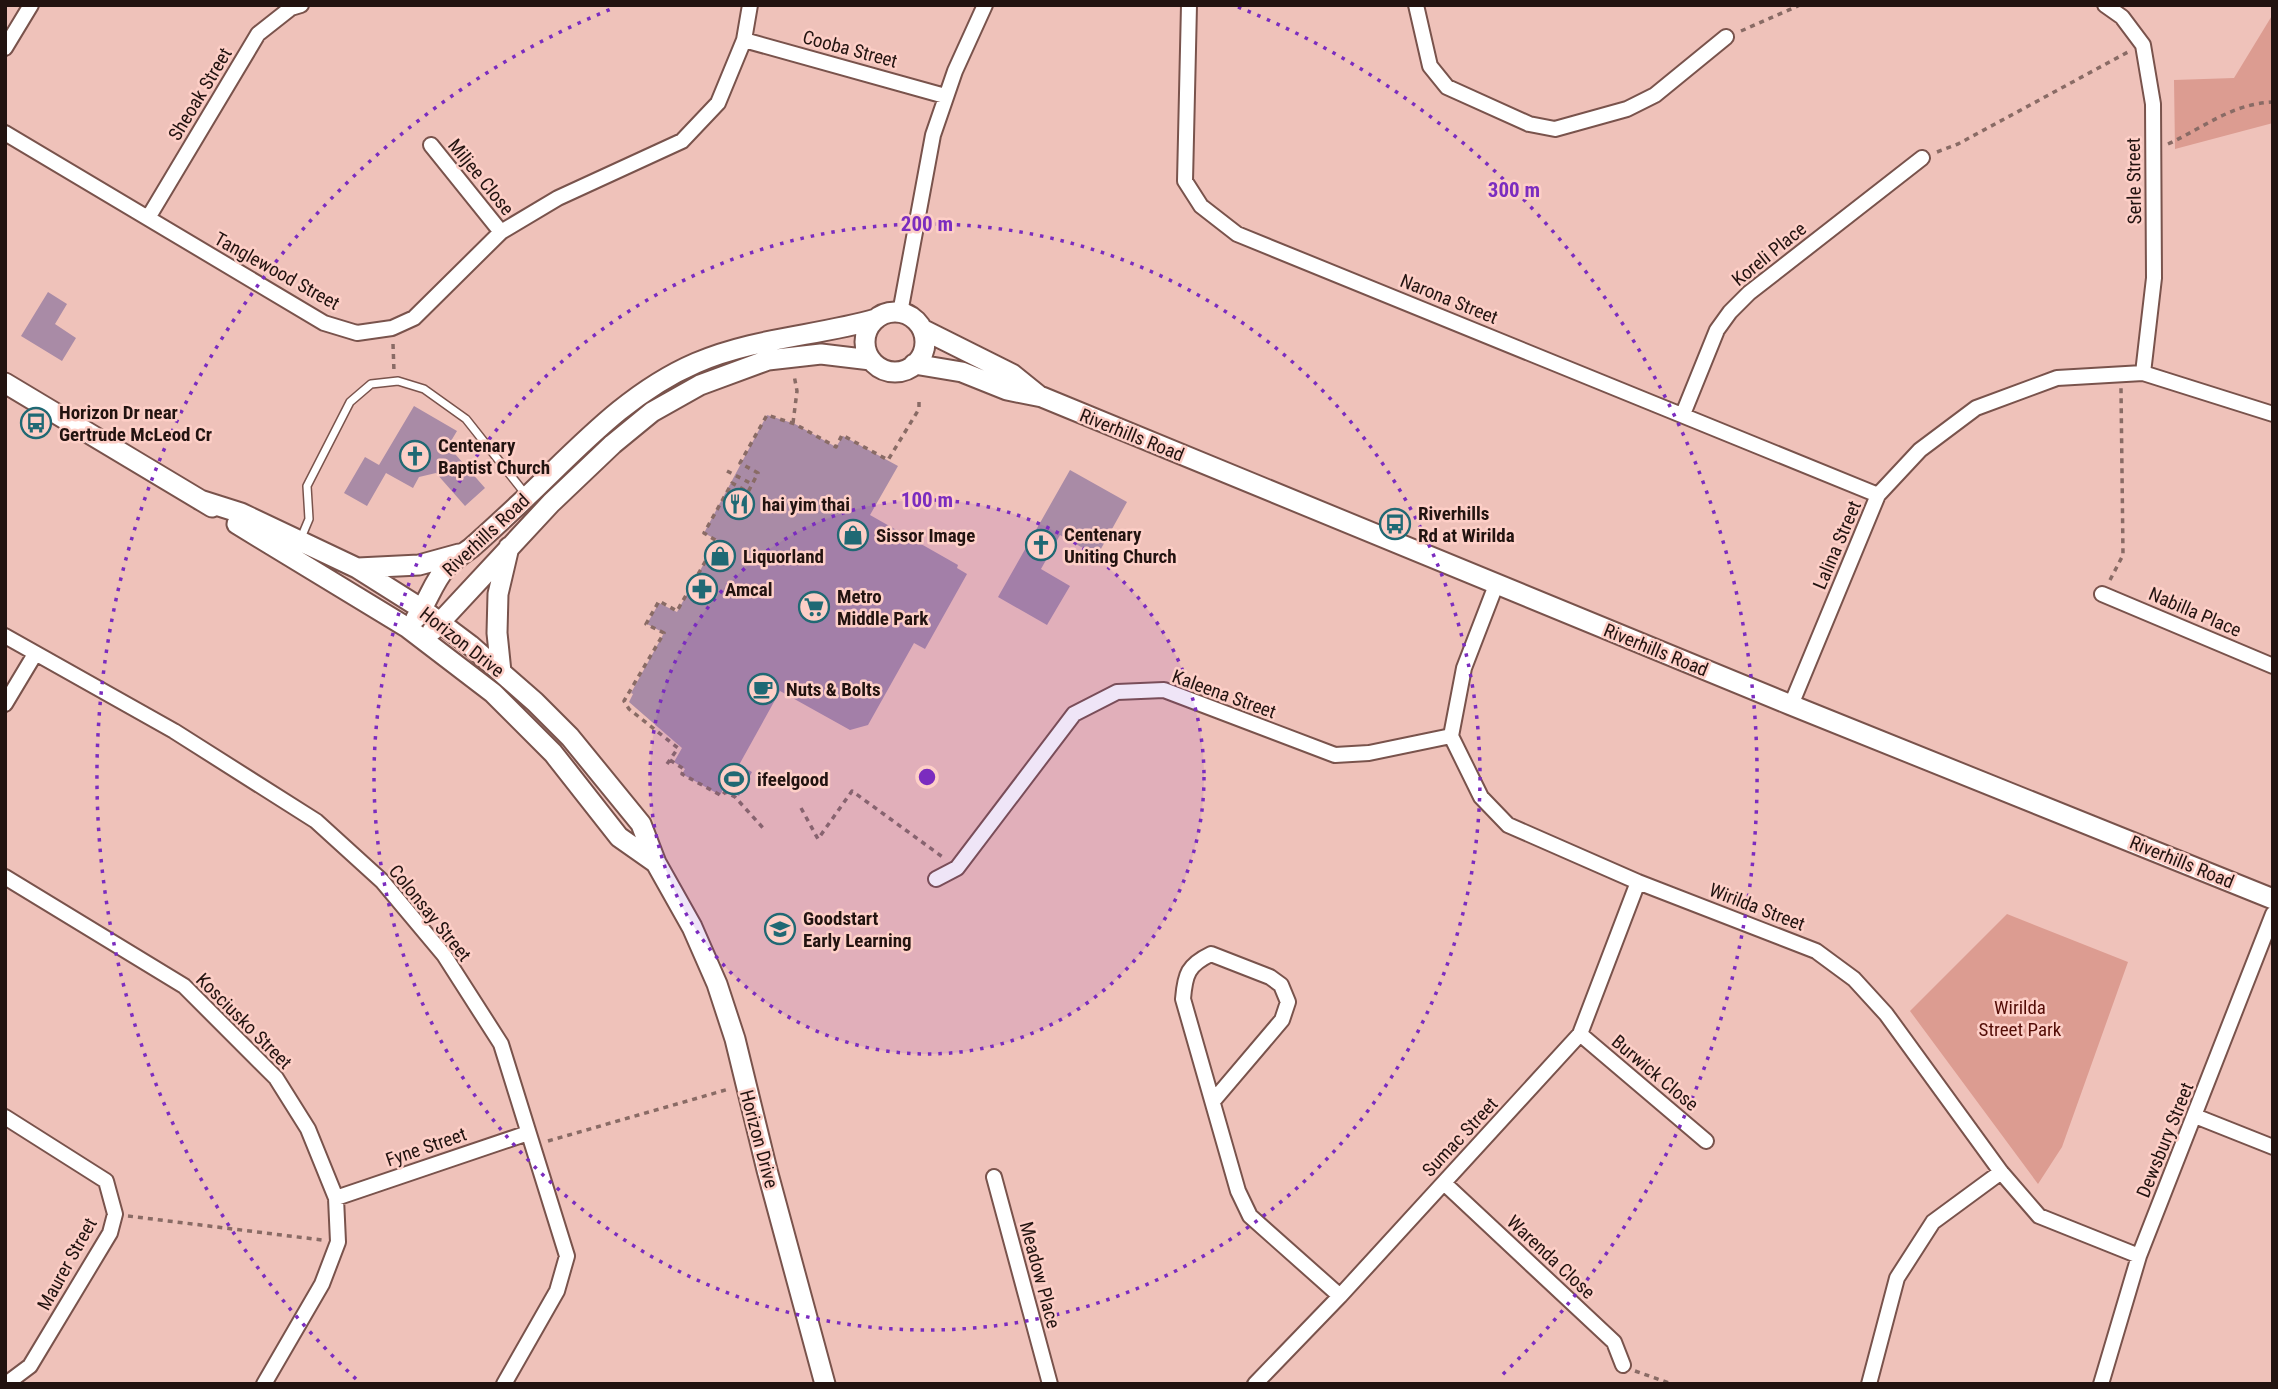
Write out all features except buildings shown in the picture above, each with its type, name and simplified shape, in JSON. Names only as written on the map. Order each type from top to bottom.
[{"type":"street","points":[[5,48],[31,5]]},
{"type":"street","name":"Sheoak Street","points":[[148,218],[258,34],[290,8],[301,5]]},
{"type":"street","name":"Tanglewood Street","points":[[5,133],[324,323],[357,333],[392,328],[414,318],[501,232],[558,198],[682,141],[718,103],[744,40],[750,5]]},
{"type":"street","points":[[900,313],[933,135],[946,96],[985,5]]},
{"type":"street","name":"Narona Street","points":[[1189,5],[1185,181],[1202,206],[1237,234],[1878,495]]},
{"type":"street","points":[[1416,5],[1430,66],[1447,87],[1530,124],[1555,129],[1627,109],[1655,94],[1726,37]]},
{"type":"street","name":"Serle Street","points":[[2105,5],[2122,17],[2143,45],[2152,104],[2154,278],[2143,373]]},
{"type":"street","name":"Cooba Street","points":[[744,40],[946,96]]},
{"type":"street","name":"Miljee Close","points":[[431,145],[501,232]]},
{"type":"street","name":"Koreli Place","points":[[1683,414],[1717,330],[1730,312],[1749,293],[1922,158]]},
{"type":"street","points":[[889,312],[900,313],[909,316],[922,330],[924,348],[914,364],[897,372],[887,371],[871,360],[865,341],[867,330],[876,318],[889,312]]},
{"type":"street","name":"Riverhills Road","points":[[416,634],[422,609],[446,568],[632,399],[664,378],[698,362],[746,346],[774,338],[851,326],[876,318]]},
{"type":"street","name":"Riverhills Road","points":[[922,330],[1012,374],[1042,397]]},
{"type":"street","name":"Riverhills Road","points":[[416,634],[439,622],[551,503],[652,412],[700,385],[748,366],[794,356],[821,354],[871,360]]},
{"type":"street","name":"Riverhills Road","points":[[914,364],[962,372],[1007,390],[1042,397],[1496,585],[2273,899]]},
{"type":"street","name":"Lalina Street","points":[[1791,705],[1878,495],[1920,450],[1976,408],[2057,378],[2143,373],[2273,414]]},
{"type":"street","name":"Horizon Drive","points":[[5,383],[416,634],[494,693],[526,724],[584,790],[619,837],[656,863]]},
{"type":"street","name":"Horizon Drive","points":[[200,500],[241,513],[357,568],[422,609],[501,672],[570,737],[641,824],[656,863],[692,927],[717,984],[735,1039],[744,1083],[825,1384]]},
{"type":"street","points":[[501,672],[498,594],[509,546]]},
{"type":"street","points":[[357,568],[419,565],[465,552]]},
{"type":"street","points":[[1451,736],[1464,668],[1496,585]]},
{"type":"street","name":"Nabilla Place","points":[[2102,594],[2273,666]]},
{"type":"street","name":"Colonsay Street","points":[[5,636],[174,731],[316,821],[382,881],[444,955],[500,1044],[567,1256],[557,1291],[504,1384]]},
{"type":"street","points":[[5,704],[35,654]]},
{"type":"street","name":"Kaleena Street","points":[[936,878],[957,868],[1074,714],[1116,692],[1164,690],[1335,755],[1369,753],[1451,736]]},
{"type":"street","name":"Wirilda Street","points":[[1451,736],[1481,797],[1508,825],[1638,882],[1816,951],[1854,979],[1886,1014],[2001,1172],[2039,1216],[2139,1256]]},
{"type":"street","name":"Kosciusko Street","points":[[5,877],[184,986],[276,1079],[308,1129],[336,1198],[338,1242],[322,1284],[264,1384]]},
{"type":"street","name":"Sumac Street","points":[[1255,1384],[1340,1296],[1580,1034],[1638,882]]},
{"type":"street","name":"Dewsbury Street","points":[[2101,1384],[2139,1256],[2273,914]]},
{"type":"street","points":[[1214,1100],[1282,1020],[1288,1002],[1281,985],[1270,977],[1211,954],[1194,962],[1184,980],[1183,999],[1238,1191],[1251,1216],[1340,1296]]},
{"type":"street","name":"Burwick Close","points":[[1580,1034],[1706,1141]]},
{"type":"street","points":[[2195,1116],[2273,1147]]},
{"type":"street","name":"Maurer Street","points":[[5,1117],[106,1181],[115,1214],[110,1233],[30,1366],[6,1384]]},
{"type":"street","name":"Fyne Street","points":[[336,1198],[530,1139]]},
{"type":"street","points":[[1869,1384],[1897,1279],[1934,1222],[2001,1172]]},
{"type":"street","name":"Meadow Place","points":[[994,1177],[1050,1384]]},
{"type":"street","name":"Warenda Close","points":[[1444,1183],[1614,1342],[1623,1366]]},
{"type":"lane","points":[[300,542],[309,519],[307,486],[350,402],[371,384],[394,382],[424,388],[466,419],[527,496]]},
{"type":"path","points":[[1726,37],[1800,5]]},
{"type":"path","points":[[1922,158],[1958,144],[2143,45]]},
{"type":"path","points":[[2153,150],[2234,109],[2252,103],[2273,102]]},
{"type":"path","points":[[392,328],[394,382]]},
{"type":"path","points":[[793,373],[797,391],[793,424]]},
{"type":"path","points":[[2102,594],[2123,555],[2121,374]]},
{"type":"path","points":[[764,830],[735,797],[725,792],[722,796],[682,774],[684,769],[669,762],[678,748],[629,709],[624,701],[664,633],[646,624],[659,601],[677,611],[717,541],[704,533],[732,484],[748,492],[758,473],[740,463],[767,415],[793,424],[836,447],[842,435],[888,460],[919,409],[919,401]]},
{"type":"path","points":[[727,471],[751,484]]},
{"type":"path","points":[[801,808],[818,839],[852,791],[957,868]]},
{"type":"path","points":[[530,1139],[744,1083]]},
{"type":"path","points":[[115,1214],[338,1242]]},
{"type":"path","points":[[1623,1366],[1672,1384]]},
{"type":"green space","points":[[2273,14],[2273,123],[2175,149],[2174,80],[2234,78]]},
{"type":"green space","name":"Wirilda Street Park","points":[[2007,914],[2128,962],[2062,1147],[2038,1184],[1910,1011]]},
{"type":"place","name":"Horizon Dr near Gertrude McLeod Cr","points":[[36,423]]},
{"type":"place","name":"Centenary Baptist Church","points":[[415,456]]},
{"type":"place","name":"hai yim thai","points":[[739,504]]},
{"type":"place","name":"Riverhills Rd at Wirilda","points":[[1395,524]]},
{"type":"place","name":"Sissor Image","points":[[853,535]]},
{"type":"place","name":"Centenary Uniting Church","points":[[1041,545]]},
{"type":"place","name":"Liquorland","points":[[720,556]]},
{"type":"place","name":"Amcal","points":[[702,589]]},
{"type":"place","name":"Metro Middle Park","points":[[814,607]]},
{"type":"place","name":"Nuts & Bolts","points":[[763,689]]},
{"type":"place","name":"ifeelgood","points":[[734,779]]},
{"type":"place","name":"Goodstart Early Learning","points":[[780,929]]}]
